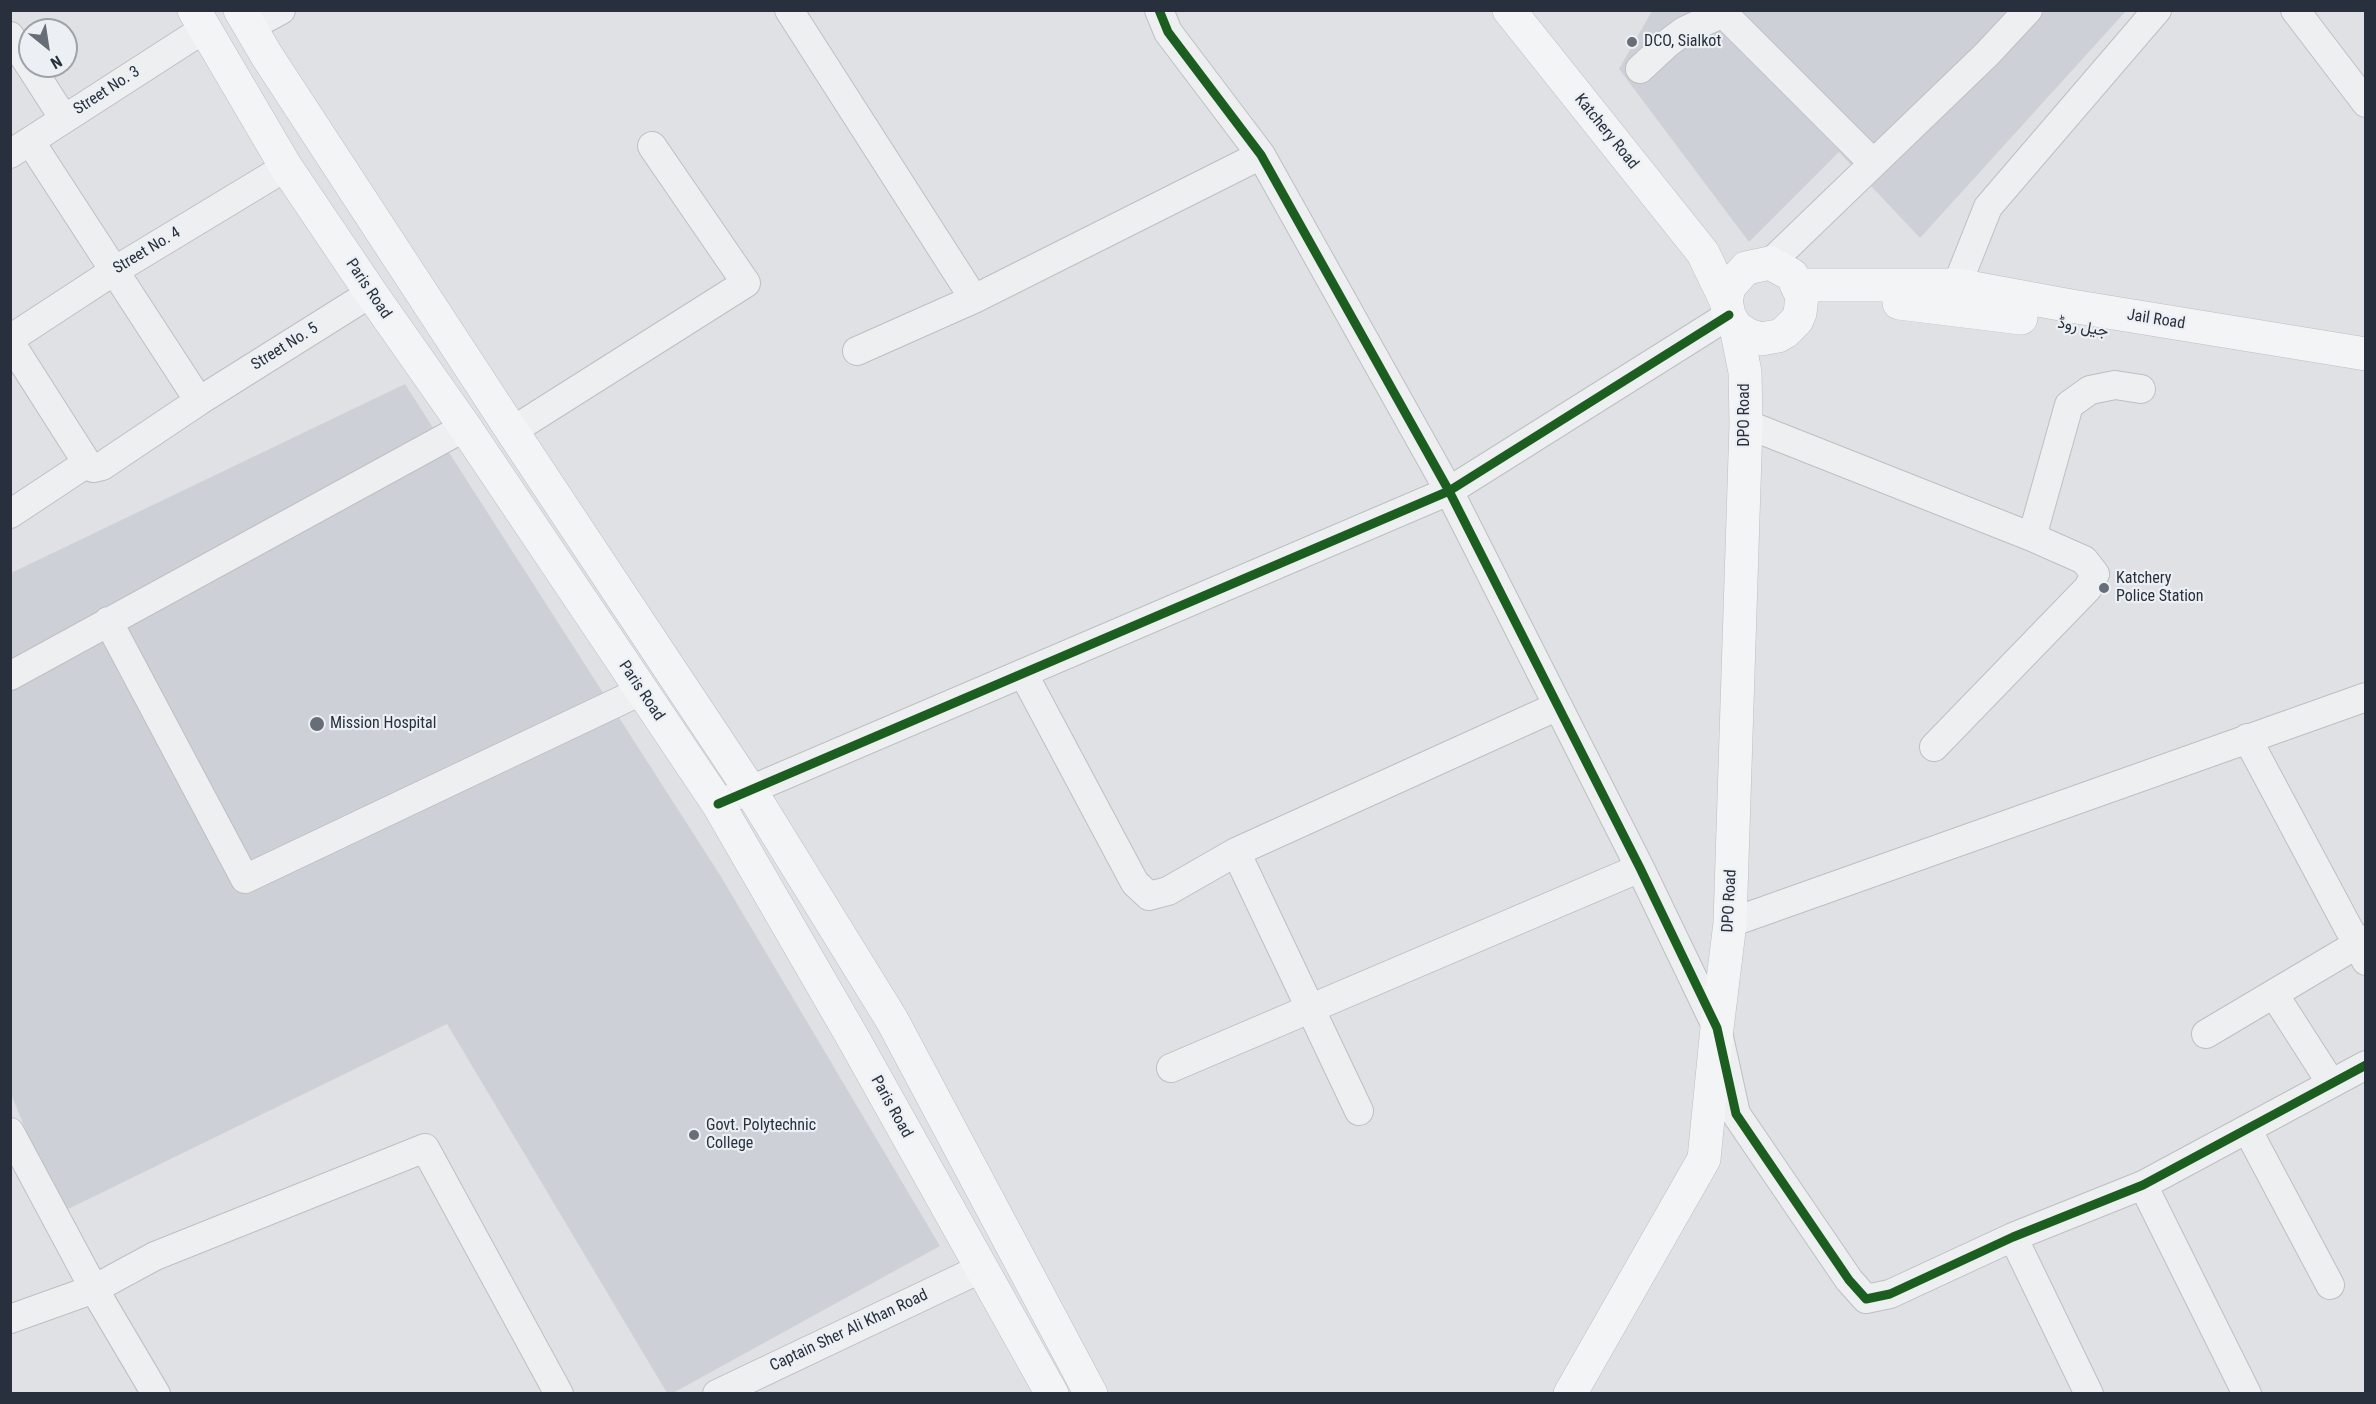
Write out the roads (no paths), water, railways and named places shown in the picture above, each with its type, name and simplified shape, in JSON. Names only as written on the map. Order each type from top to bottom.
[{"type":"main road","name":"Katchery Road","points":[[1509,10],[1703,253],[1732,305]]},
{"type":"main road","points":[[245,19],[512,431],[750,790],[892,1020],[1091,1394]]},
{"type":"main road","name":"Paris Road","points":[[199,20],[286,167],[718,804],[853,1038],[1052,1394]]},
{"type":"main road","points":[[1770,263],[1792,275],[1799,299],[1797,320],[1785,332],[1770,338],[1748,335],[1732,305],[1746,268],[1770,263]]},
{"type":"main road","name":"Jail Road","points":[[1799,299],[1896,284],[1957,285],[2358,360]]},
{"type":"main road","name":"جیل روڈ","points":[[1799,299],[1895,302],[2358,360]]},
{"type":"main road","name":"DPO Road","points":[[1570,1394],[1704,1159],[1730,923],[1746,424],[1745,372],[1732,305]]},
{"type":"main road","points":[[1745,372],[1770,338]]},
{"type":"main road","points":[[853,1038],[892,1020]]},
{"type":"street","points":[[245,19],[281,10]]},
{"type":"street","points":[[789,10],[974,300]]},
{"type":"street","points":[[1159,10],[1168,32],[1261,155],[1449,491],[1640,868],[1717,1028],[1736,1114],[1849,1280],[1866,1299],[1890,1294],[2013,1237],[2143,1185],[2366,1065]]},
{"type":"street","points":[[1770,263],[1987,54],[2028,10]]},
{"type":"street","points":[[1957,285],[1988,207],[2157,10]]},
{"type":"street","points":[[2295,10],[2366,103]]},
{"type":"street","points":[[1640,69],[1684,31],[1720,12],[1873,163]]},
{"type":"street","name":"Street No. 3","points":[[20,147],[64,119],[199,20]]},
{"type":"street","points":[[38,78],[64,119]]},
{"type":"street","points":[[512,431],[746,283],[652,146]]},
{"type":"street","points":[[20,147],[114,271],[199,401]]},
{"type":"street","points":[[857,351],[974,300],[1261,155]]},
{"type":"street","name":"Street No. 4","points":[[10,340],[114,271],[286,167]]},
{"type":"street","name":"Street No. 5","points":[[87,463],[93,468],[102,466],[199,401],[371,293]]},
{"type":"street","points":[[718,804],[1449,491],[1732,305]]},
{"type":"street","points":[[10,340],[87,463],[10,514]]},
{"type":"street","points":[[2032,537],[2069,405],[2090,390],[2115,385],[2141,389]]},
{"type":"street","points":[[1746,424],[2032,537],[2084,560],[2095,574],[2088,588],[1935,747]]},
{"type":"street","points":[[10,676],[465,428]]},
{"type":"street","points":[[108,621],[245,879],[641,691]]},
{"type":"street","points":[[1023,673],[1141,891],[1149,896],[1167,891],[1236,852],[1558,706]]},
{"type":"street","points":[[1730,923],[2247,738],[2361,706]]},
{"type":"street","points":[[2206,1034],[2274,994],[2362,948],[2247,738]]},
{"type":"street","points":[[1236,852],[1359,1111]]},
{"type":"street","points":[[1171,1068],[1640,868]]},
{"type":"street","points":[[2274,994],[2331,1083]]},
{"type":"street","points":[[2247,1129],[2330,1285]]},
{"type":"street","points":[[10,1132],[94,1289],[156,1394]]},
{"type":"street","points":[[10,1319],[94,1289],[155,1256],[425,1148],[559,1394]]},
{"type":"street","points":[[2143,1185],[2247,1394]]},
{"type":"street","points":[[2013,1237],[2089,1394]]},
{"type":"street","name":"Captain Sher Ali Khan Road","points":[[717,1394],[982,1268]]},
{"type":"place","name":"DCO, Sialkot","points":[[1632,42]]},
{"type":"place","name":"Katchery Police Station","points":[[2104,588]]},
{"type":"place","name":"Mission Hospital","points":[[317,724]]},
{"type":"place","name":"Govt. Polytechnic College","points":[[694,1135]]}]
